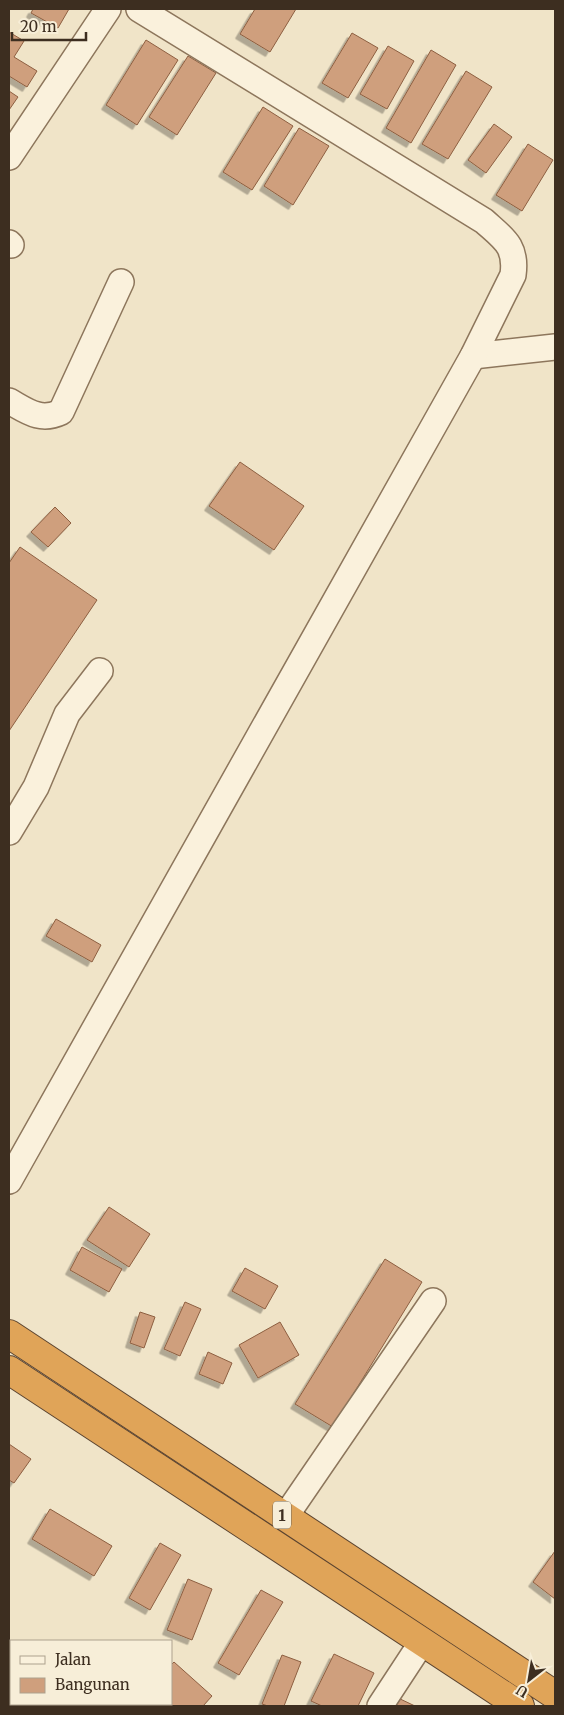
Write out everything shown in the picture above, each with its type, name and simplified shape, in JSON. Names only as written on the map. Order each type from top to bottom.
[{"type":"highway","name":"1","points":[[9,1334],[555,1695]]},
{"type":"highway","name":"1","points":[[9,1370],[520,1706]]},
{"type":"highway","points":[[212,1504],[227,1479]]},
{"type":"street","points":[[9,156],[108,9]]},
{"type":"street","points":[[9,1181],[479,345],[513,275],[515,261],[513,250],[484,221],[139,9]]},
{"type":"street","points":[[9,401],[33,414],[50,417],[61,412],[121,282]]},
{"type":"street","points":[[479,345],[555,347]]},
{"type":"street","points":[[9,832],[36,787],[67,714],[100,671]]},
{"type":"street","points":[[284,1517],[434,1301]]},
{"type":"street","points":[[380,1706],[422,1642]]},
{"type":"building","points":[[33,9],[69,9],[58,28],[31,13]]},
{"type":"building","points":[[255,9],[296,9],[270,52],[240,34]]},
{"type":"building","points":[[9,32],[24,41],[14,57],[37,71],[27,87],[9,76]]},
{"type":"building","points":[[352,33],[378,48],[348,98],[322,83]]},
{"type":"building","points":[[146,40],[178,60],[137,125],[106,105]]},
{"type":"building","points":[[388,46],[414,61],[387,109],[360,94]]},
{"type":"building","points":[[431,50],[456,65],[411,143],[386,128]]},
{"type":"building","points":[[188,56],[216,73],[177,135],[149,117]]},
{"type":"building","points":[[466,71],[492,87],[448,159],[422,144]]},
{"type":"building","points":[[9,91],[18,97],[9,110]]},
{"type":"building","points":[[263,107],[293,126],[252,190],[223,172]]},
{"type":"building","points":[[494,124],[512,137],[486,173],[468,160]]},
{"type":"building","points":[[299,128],[329,146],[293,205],[264,186]]},
{"type":"building","points":[[528,144],[553,160],[522,211],[496,195]]},
{"type":"building","points":[[240,462],[304,506],[274,550],[209,506]]},
{"type":"building","points":[[55,507],[71,523],[48,547],[31,532]]},
{"type":"building","points":[[20,547],[97,600],[9,731],[9,563]]},
{"type":"building","points":[[56,919],[101,945],[92,962],[46,936]]},
{"type":"building","points":[[109,1207],[150,1234],[129,1267],[87,1240]]},
{"type":"building","points":[[82,1247],[122,1269],[109,1292],[70,1270]]},
{"type":"building","points":[[385,1259],[422,1282],[333,1427],[295,1404]]},
{"type":"building","points":[[245,1268],[278,1286],[265,1309],[232,1291]]},
{"type":"building","points":[[185,1302],[201,1309],[180,1356],[164,1349]]},
{"type":"building","points":[[140,1312],[155,1317],[144,1348],[130,1343]]},
{"type":"building","points":[[280,1322],[299,1355],[258,1378],[239,1345]]},
{"type":"building","points":[[208,1352],[232,1363],[223,1384],[199,1374]]},
{"type":"building","points":[[9,1444],[31,1459],[14,1483],[9,1480]]},
{"type":"building","points":[[50,1509],[112,1546],[94,1576],[32,1539]]},
{"type":"building","points":[[160,1543],[181,1555],[150,1610],[129,1598]]},
{"type":"building","points":[[555,1551],[555,1599],[533,1582]]},
{"type":"building","points":[[188,1579],[212,1589],[192,1640],[167,1630]]},
{"type":"building","points":[[261,1590],[283,1602],[239,1675],[218,1663]]},
{"type":"building","points":[[334,1654],[374,1673],[358,1706],[322,1706],[311,1701]]},
{"type":"building","points":[[282,1655],[301,1662],[284,1706],[262,1704]]},
{"type":"building","points":[[174,1662],[212,1696],[203,1706],[166,1705],[172,1705],[172,1664]]},
{"type":"building","points":[[396,1697],[415,1706],[391,1706]]}]
